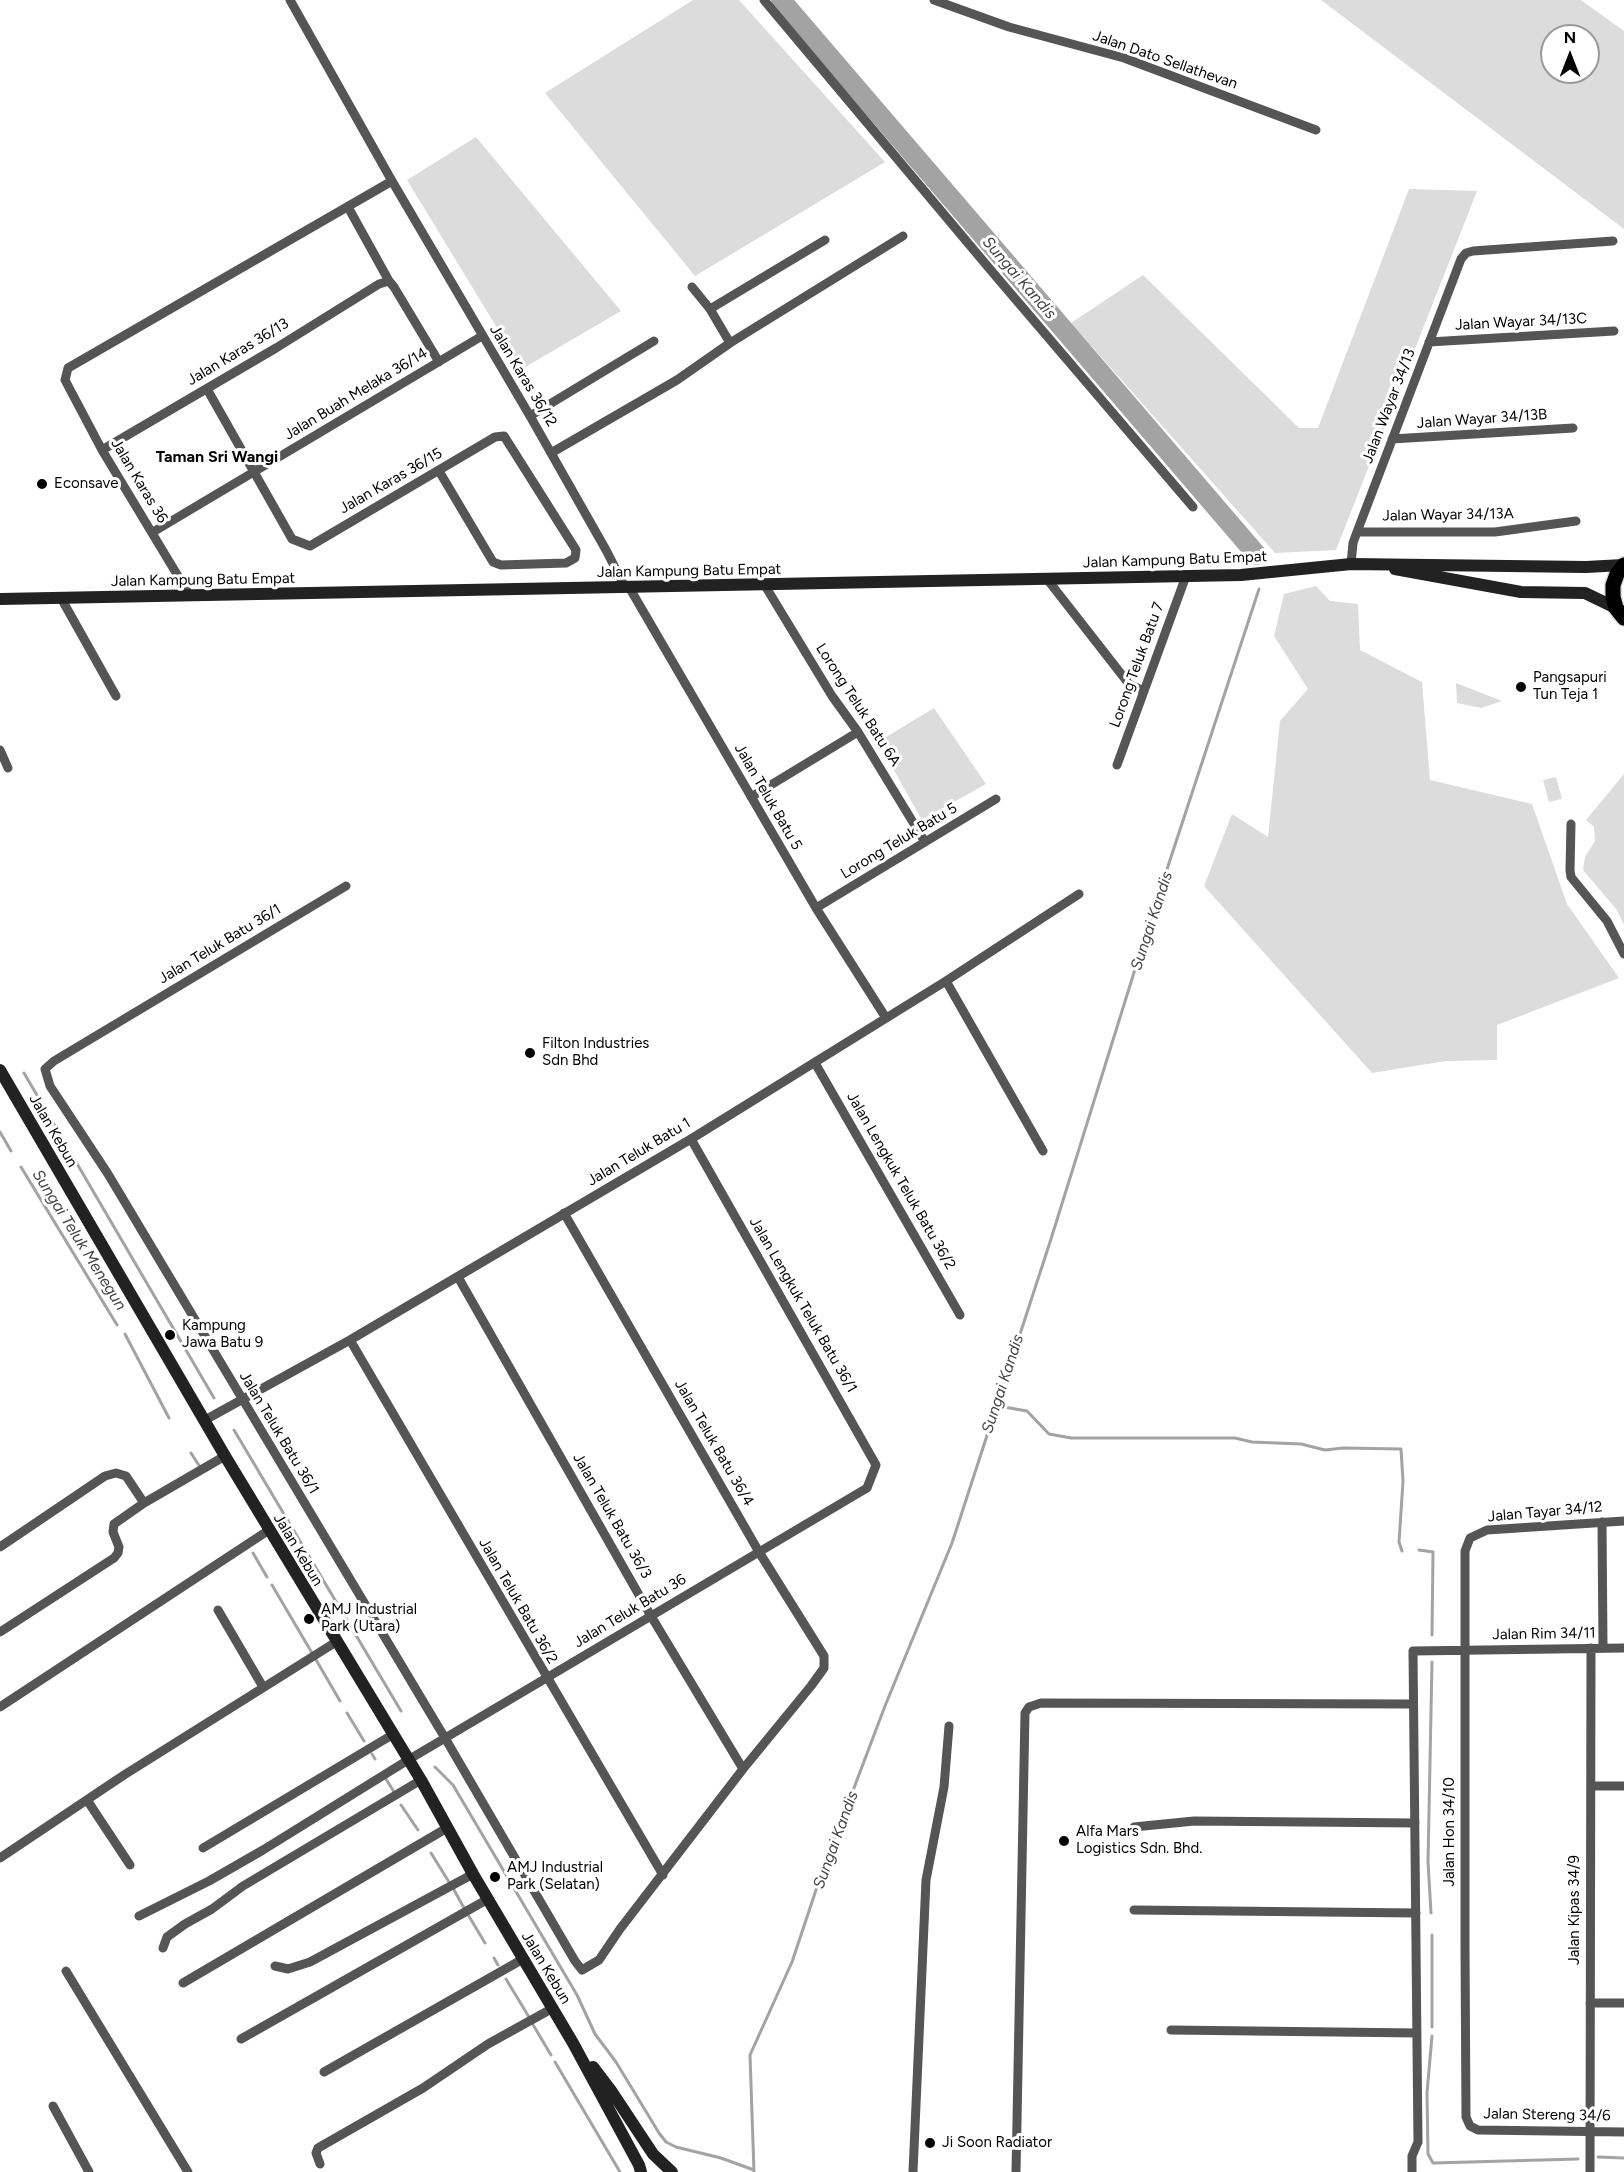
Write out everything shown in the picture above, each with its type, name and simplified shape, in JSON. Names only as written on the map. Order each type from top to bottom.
[{"type":"main road","name":"Jalan Kampung Batu Empat","points":[[0,599],[1241,575],[1352,564],[1586,567],[1624,565]]},
{"type":"main road","name":"Jalan Kampung Batu Empat","points":[[1378,564],[1408,573],[1521,592],[1585,593],[1620,613]]},
{"type":"main road","points":[[1620,613],[1613,597],[1613,585],[1624,565]]},
{"type":"main road","name":"Jalan Kebun","points":[[0,1070],[225,1456],[421,1780],[473,1874],[573,2043],[641,2172]]},
{"type":"main road","name":"Jalan Kebun","points":[[573,2043],[612,2092],[653,2154],[672,2172]]},
{"type":"street","name":"Jalan Karas 36/12","points":[[290,0],[627,587]]},
{"type":"street","points":[[764,0],[1193,507]]},
{"type":"street","name":"Jalan Dato Sellathevan","points":[[934,0],[1009,27],[1124,58],[1316,130]]},
{"type":"street","points":[[392,181],[348,207],[388,281],[394,287],[439,362]]},
{"type":"street","name":"Jalan Karas 36","points":[[190,596],[102,450],[64,380],[68,368],[348,207]]},
{"type":"street","points":[[551,453],[677,380],[730,343],[903,236]]},
{"type":"street","points":[[710,309],[825,240]]},
{"type":"street","name":"Jalan Wayar 34/13","points":[[1352,564],[1356,532],[1461,259],[1466,253],[1473,251],[1613,241]]},
{"type":"street","name":"Jalan Karas 36/13","points":[[102,450],[379,284],[388,281]]},
{"type":"street","points":[[692,287],[710,309],[730,343]]},
{"type":"street","name":"Jalan Wayar 34/13C","points":[[1429,342],[1614,332]]},
{"type":"street","name":"Jalan Buah Melaka 36/14","points":[[153,532],[482,336]]},
{"type":"street","points":[[530,416],[654,341]]},
{"type":"street","points":[[207,389],[254,472]]},
{"type":"street","name":"Jalan Wayar 34/13B","points":[[1392,439],[1573,428]]},
{"type":"street","name":"Jalan Karas 36/15","points":[[254,472],[292,539],[310,546],[495,437],[504,436],[576,550],[574,558],[566,563],[501,565],[493,562],[439,471]]},
{"type":"street","name":"Jalan Wayar 34/13A","points":[[1356,532],[1495,532],[1576,521]]},
{"type":"street","name":"Lorong Teluk Batu 7","points":[[1117,765],[1186,576]]},
{"type":"street","points":[[1047,579],[1129,684],[1144,691]]},
{"type":"street","name":"Lorong Teluk Batu 6A","points":[[764,584],[925,842]]},
{"type":"street","name":"Jalan Teluk Batu 5","points":[[627,587],[816,908],[886,1018]]},
{"type":"street","points":[[61,598],[116,696]]},
{"type":"street","points":[[751,797],[858,732]]},
{"type":"street","points":[[0,750],[8,768]]},
{"type":"street","name":"Lorong Teluk Batu 5","points":[[816,908],[996,799]]},
{"type":"street","points":[[1570,824],[1571,877],[1607,921],[1624,954]]},
{"type":"street","name":"Jalan Teluk Batu 36/1","points":[[346,886],[54,1061],[45,1069],[50,1086],[108,1174],[445,1738],[575,1961]]},
{"type":"street","name":"Jalan Teluk Batu 1","points":[[205,1420],[350,1340],[691,1139],[946,981],[1079,894]]},
{"type":"street","points":[[946,981],[1043,1151]]},
{"type":"street","name":"Jalan Lengkuk Teluk Batu 36/2","points":[[815,1063],[960,1315]]},
{"type":"street","name":"Jalan Lengkuk Teluk Batu 36/1","points":[[691,1139],[876,1465],[867,1488]]},
{"type":"street","name":"Jalan Teluk Batu 36/4","points":[[564,1213],[759,1552],[824,1656],[824,1668],[811,1686],[743,1769],[620,1929],[599,1960],[582,1970],[575,1961]]},
{"type":"street","name":"Jalan Teluk Batu 36/3","points":[[458,1276],[651,1616],[743,1769]]},
{"type":"street","name":"Jalan Teluk Batu 36/2","points":[[350,1340],[663,1875]]},
{"type":"street","points":[[0,1632],[114,1558],[118,1553],[118,1547],[113,1532],[114,1524],[144,1503],[225,1456]]},
{"type":"street","points":[[0,1547],[105,1476],[116,1473],[126,1476],[144,1503]]},
{"type":"street","name":"Jalan Teluk Batu 36","points":[[139,1916],[209,1881],[263,1850],[329,1807],[358,1792],[408,1760],[867,1488]]},
{"type":"street","name":"Jalan Tayar 34/12","points":[[1470,1538],[1487,1530],[1624,1521]]},
{"type":"street","points":[[1602,1522],[1603,1648]]},
{"type":"street","points":[[0,1707],[269,1530]]},
{"type":"street","name":"Jalan Hon 34/10","points":[[1470,1538],[1466,1551],[1465,2066],[1466,2117],[1470,2126]]},
{"type":"street","points":[[218,1610],[263,1687]]},
{"type":"street","points":[[0,1858],[336,1642]]},
{"type":"street","name":"Jalan Kipas 34/9","points":[[1590,2172],[1591,1648]]},
{"type":"street","name":"Jalan Rim 34/11","points":[[1413,1704],[1413,1651],[1624,1648]]},
{"type":"street","points":[[1016,2172],[1024,1713],[1029,1707],[1041,1703],[1413,1704],[1418,2142],[1412,2156],[1412,2172]]},
{"type":"street","points":[[913,2172],[926,1880],[944,1787],[950,1726]]},
{"type":"street","points":[[203,1848],[392,1735]]},
{"type":"street","points":[[163,1948],[167,1937],[184,1924],[212,1909],[243,1886],[421,1780]]},
{"type":"street","points":[[1591,1786],[1624,1786]]},
{"type":"street","points":[[87,1800],[130,1865]]},
{"type":"street","points":[[1134,1827],[1194,1821],[1415,1823]]},
{"type":"street","points":[[183,1983],[447,1828]]},
{"type":"street","points":[[275,1966],[288,1969],[310,1962],[473,1874]]},
{"type":"street","points":[[241,2039],[488,1899]]},
{"type":"street","points":[[1134,1910],[1416,1913]]},
{"type":"street","points":[[324,2072],[524,1959]]},
{"type":"street","points":[[66,1971],[188,2172]]},
{"type":"street","points":[[1590,2003],[1624,2003]]},
{"type":"street","points":[[320,2164],[316,2153],[318,2148],[423,2088],[488,2044],[552,2008]]},
{"type":"street","points":[[1171,2030],[1417,2032]]},
{"type":"street","points":[[53,2106],[89,2172]]},
{"type":"street","name":"Jalan Stereng 34/6","points":[[1470,2126],[1478,2130],[1624,2132]]},
{"type":"shaded area","points":[[693,0],[739,0],[885,162],[695,276],[545,93]]},
{"type":"shaded area","points":[[1321,0],[1581,0],[1624,31],[1624,229]]},
{"type":"shaded area","points":[[476,137],[621,311],[522,369],[407,180]]},
{"type":"shaded area","points":[[1409,189],[1477,191],[1336,550],[1275,553],[1071,323],[1143,275],[1299,428],[1318,428]]},
{"type":"shaded area","points":[[1316,586],[1330,601],[1358,604],[1360,650],[1422,682],[1430,780],[1532,804],[1567,904],[1619,978],[1497,1025],[1497,1060],[1446,1061],[1372,1073],[1204,886],[1232,814],[1268,837],[1280,721],[1308,689],[1274,636],[1284,594]]},
{"type":"shaded area","points":[[1456,683],[1502,701],[1481,708],[1457,703]]},
{"type":"shaded area","points":[[934,708],[986,784],[922,820],[878,742]]},
{"type":"shaded area","points":[[1624,774],[1624,925],[1617,910],[1583,870],[1585,857],[1595,841],[1594,827],[1586,820]]},
{"type":"shaded area","points":[[1556,777],[1562,799],[1549,802],[1543,780]]},
{"type":"waterway","name":"Sungai Kandis","points":[[781,0],[1257,555]]},
{"type":"waterway","name":"Sungai Kandis","points":[[754,2172],[750,2055],[792,1962],[821,1875],[885,1706],[952,1543],[1051,1239],[1151,918],[1259,589]]},
{"type":"waterway","points":[[24,1073],[214,1398]]},
{"type":"waterway","name":"Sungai Teluk Menegun","points":[[0,1132],[11,1151]]},
{"type":"waterway","name":"Sungai Teluk Menegun","points":[[21,1167],[117,1325]]},
{"type":"waterway","name":"Sungai Teluk Menegun","points":[[125,1334],[169,1418]]},
{"type":"waterway","points":[[998,1406],[1027,1411],[1049,1434],[1071,1438],[1235,1438],[1252,1442],[1301,1444],[1325,1450],[1401,1449],[1403,1481],[1399,1542],[1402,1551]]},
{"type":"waterway","points":[[234,1430],[401,1711]]},
{"type":"waterway","name":"Sungai Teluk Menegun","points":[[191,1453],[200,1467]]},
{"type":"waterway","points":[[1419,1550],[1433,1552],[1432,1635]]},
{"type":"waterway","name":"Sungai Teluk Menegun","points":[[253,1553],[267,1577]]},
{"type":"waterway","name":"Sungai Teluk Menegun","points":[[272,1585],[312,1653]]},
{"type":"waterway","name":"Sungai Teluk Menegun","points":[[315,1658],[340,1701]]},
{"type":"waterway","points":[[1431,1913],[1428,1862],[1432,1662]]},
{"type":"waterway","name":"Sungai Teluk Menegun","points":[[347,1713],[364,1741]]},
{"type":"waterway","name":"Sungai Teluk Menegun","points":[[372,1754],[375,1759]]},
{"type":"waterway","points":[[435,1767],[453,1785],[577,1995],[595,2034],[616,2062],[666,2142],[754,2170]]},
{"type":"waterway","name":"Sungai Teluk Menegun","points":[[386,1779],[394,1792]]},
{"type":"waterway","name":"Sungai Teluk Menegun","points":[[401,1805],[418,1830]]},
{"type":"waterway","name":"Sungai Teluk Menegun","points":[[431,1853],[449,1882]]},
{"type":"waterway","name":"Sungai Teluk Menegun","points":[[453,1888],[464,1908]]},
{"type":"waterway","name":"Sungai Teluk Menegun","points":[[467,1913],[485,1943]]},
{"type":"waterway","points":[[1432,1935],[1432,2027]]},
{"type":"waterway","name":"Sungai Teluk Menegun","points":[[494,1958],[498,1965]]},
{"type":"waterway","name":"Sungai Teluk Menegun","points":[[506,1979],[529,2017]]},
{"type":"waterway","name":"Sungai Teluk Menegun","points":[[532,2023],[551,2055]]},
{"type":"waterway","points":[[1432,2036],[1427,2093],[1428,2154],[1433,2163],[1578,2159]]},
{"type":"waterway","name":"Sungai Teluk Menegun","points":[[555,2062],[620,2172]]},
{"type":"waterway","points":[[1598,2157],[1624,2158]]},
{"type":"place","name":"Econsave","points":[[42,484]]},
{"type":"place","name":"Pangsapuri Tun Teja 1","points":[[1521,687]]},
{"type":"place","name":"Filton Industries Sdn Bhd","points":[[530,1053]]},
{"type":"place","name":"Kampung Jawa Batu 9","points":[[170,1335]]},
{"type":"place","name":"AMJ Industrial Park (Utara)","points":[[309,1619]]},
{"type":"place","name":"Alfa Mars Logistics Sdn. Bhd.","points":[[1064,1841]]},
{"type":"place","name":"AMJ Industrial Park (Selatan)","points":[[495,1877]]},
{"type":"place","name":"Ji Soon Radiator","points":[[930,2143]]},
{"type":"district","name":"Taman Sri Wangi","points":[[217,457]]}]
